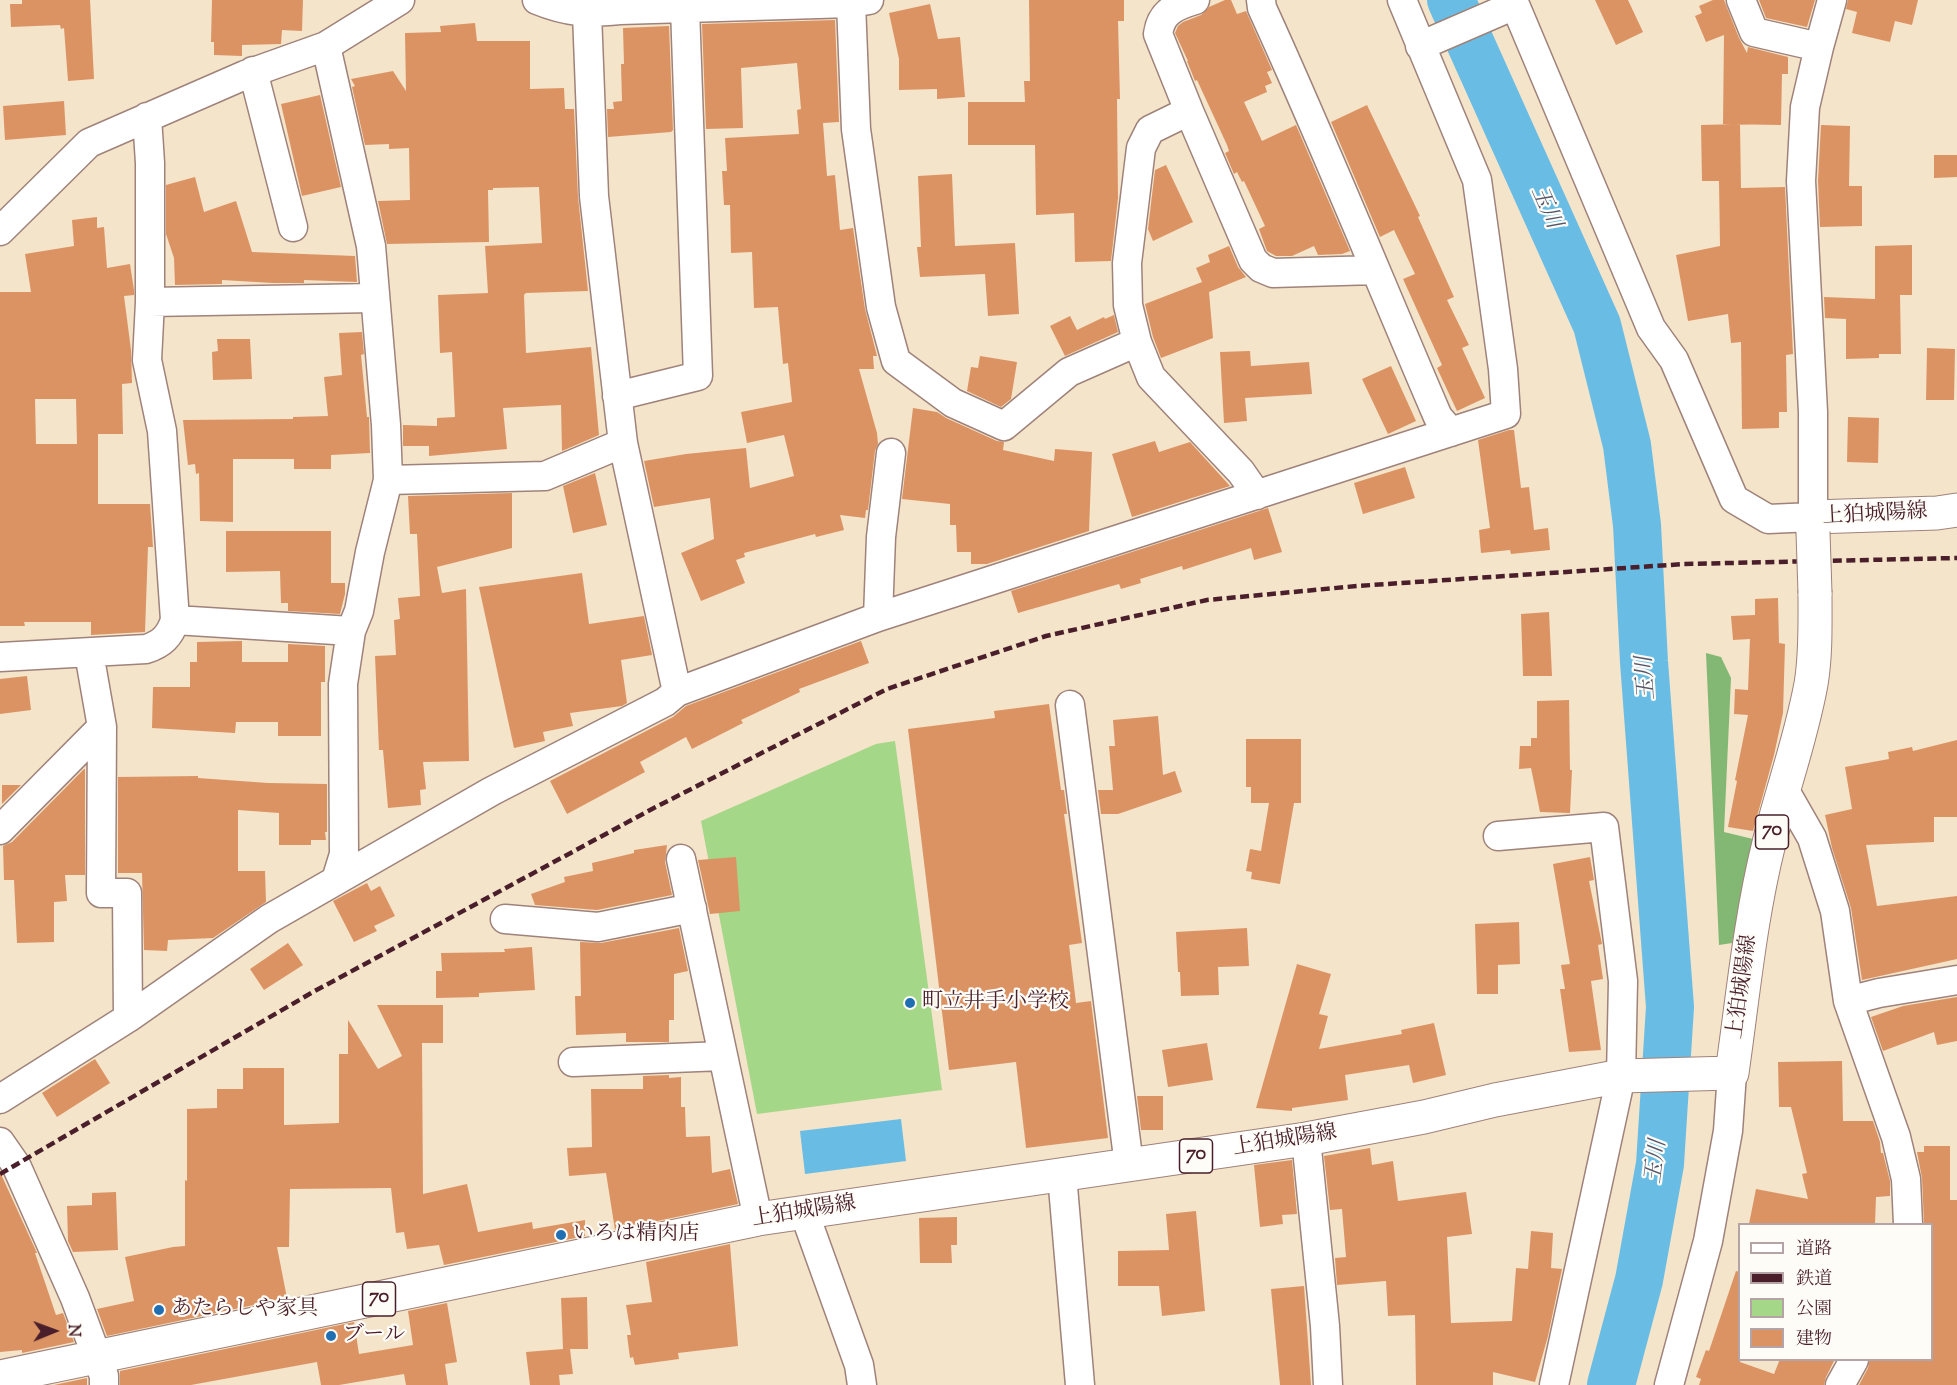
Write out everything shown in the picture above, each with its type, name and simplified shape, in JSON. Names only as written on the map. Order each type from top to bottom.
[{"type":"main road","name":"上狛城陽線","points":[[0,1377],[100,1371],[758,1219],[1306,1139],[1626,1075],[1721,1073],[1769,844],[1796,752],[1811,682],[1815,644],[1813,524],[1957,510]]},
{"type":"street","points":[[0,231],[89,143],[253,71],[326,46],[400,0]]},
{"type":"street","points":[[537,0],[556,8],[587,13],[860,2],[856,129],[881,307],[896,362],[953,403],[1004,426],[1069,372],[1137,342]]},
{"type":"street","points":[[1195,0],[1166,14],[1160,21],[1158,34],[1253,260],[1261,268],[1273,273],[1375,270]]},
{"type":"street","points":[[1262,0],[1262,8],[1309,110],[1438,417],[1451,432]]},
{"type":"street","points":[[0,1099],[128,1018],[269,919],[492,791],[665,702],[677,692],[878,617],[1506,414],[1503,369],[1477,180],[1402,0]]},
{"type":"street","points":[[1741,0],[1754,32],[1819,47]]},
{"type":"street","points":[[1420,46],[1514,3],[1651,328],[1674,360],[1734,499],[1768,519],[1813,524],[1813,412],[1801,181],[1805,107],[1832,0]]},
{"type":"street","points":[[617,396],[698,376],[685,8]]},
{"type":"street","points":[[587,13],[594,196],[623,444],[677,692]]},
{"type":"street","points":[[326,46],[371,246],[386,425],[388,480],[370,552],[359,611],[351,631],[343,684],[344,854],[336,880]]},
{"type":"street","points":[[253,71],[293,227]]},
{"type":"street","points":[[1189,111],[1150,130],[1141,148],[1127,263],[1128,305],[1137,342],[1151,377],[1241,472],[1257,495]]},
{"type":"street","points":[[0,657],[146,649],[157,646],[166,639],[175,620],[162,431],[147,360],[150,302],[150,163],[147,117]]},
{"type":"street","points":[[150,302],[374,298]]},
{"type":"street","points":[[388,480],[545,476],[623,444]]},
{"type":"street","points":[[878,617],[881,537],[891,453]]},
{"type":"street","points":[[175,620],[351,631]]},
{"type":"street","points":[[89,653],[102,727],[101,893],[127,893],[128,1018]]},
{"type":"street","points":[[1070,705],[1129,1166]]},
{"type":"street","points":[[0,830],[102,727]]},
{"type":"street","points":[[1784,789],[1812,838],[1835,911],[1848,1001],[1896,1137],[1906,1179],[1908,1223]]},
{"type":"street","points":[[1498,836],[1605,827],[1623,981],[1626,1075],[1554,1385]]},
{"type":"street","points":[[681,859],[758,1219]]},
{"type":"street","points":[[505,919],[598,927],[692,908]]},
{"type":"street","points":[[1848,1001],[1879,993],[1957,980]]},
{"type":"street","points":[[573,1062],[723,1056]]},
{"type":"street","points":[[1669,1385],[1708,1241],[1728,1131],[1721,1073]]},
{"type":"street","points":[[1306,1139],[1325,1326],[1328,1385]]},
{"type":"street","points":[[0,1142],[16,1165],[71,1288],[100,1371]]},
{"type":"street","points":[[1062,1175],[1080,1385]]},
{"type":"street","points":[[804,1212],[859,1365],[862,1385]]},
{"type":"street","points":[[1840,1385],[1853,1361]]},
{"type":"green space","points":[[1706,653],[1721,657],[1731,678],[1724,832],[1753,839],[1732,943],[1719,945]]},
{"type":"green space","points":[[895,741],[942,1090],[757,1114],[701,821],[876,744]]},
{"type":"water","points":[[901,1119],[906,1161],[805,1174],[800,1131]]},
{"type":"building","points":[[22,0],[90,0],[94,79],[68,81],[64,28],[61,29],[60,25],[11,27],[10,4],[22,4]]},
{"type":"building","points":[[212,0],[303,0],[302,31],[282,30],[281,44],[242,45],[242,56],[214,55],[214,42],[211,42]]},
{"type":"building","points":[[1029,0],[1124,0],[1124,21],[1118,21],[1120,99],[1117,99],[1118,198],[1111,261],[1075,262],[1074,213],[1036,215],[1035,145],[968,145],[968,102],[1025,102],[1024,81],[1030,81]]},
{"type":"building","points":[[1225,0],[1231,0],[1237,14],[1246,11],[1272,70],[1267,72],[1272,83],[1265,86],[1267,92],[1244,102],[1262,141],[1296,125],[1350,251],[1342,254],[1318,255],[1314,246],[1292,256],[1276,256],[1267,251],[1259,229],[1265,226],[1244,181],[1242,182],[1237,172],[1234,174],[1225,153],[1229,151],[1227,145],[1197,80],[1195,81],[1175,33],[1183,22],[1201,15],[1209,7]]},
{"type":"building","points":[[1595,0],[1628,0],[1643,32],[1616,45]]},
{"type":"building","points":[[1713,0],[1724,0],[1747,53],[1748,47],[1788,57],[1788,74],[1782,74],[1781,125],[1723,124],[1724,35],[1706,42],[1695,16],[1702,13],[1699,6]]},
{"type":"building","points":[[1759,0],[1815,0],[1807,27],[1766,18]]},
{"type":"building","points":[[1848,0],[1918,0],[1912,25],[1895,21],[1890,42],[1852,33],[1857,12],[1846,9]]},
{"type":"building","points":[[930,4],[938,39],[960,37],[965,97],[937,99],[937,89],[899,90],[899,59],[889,13]]},
{"type":"building","points":[[835,20],[839,122],[823,123],[827,176],[835,175],[840,230],[853,228],[865,309],[877,356],[873,356],[874,369],[859,369],[878,444],[875,451],[868,510],[866,510],[865,518],[840,515],[844,530],[816,537],[815,534],[744,553],[745,557],[736,560],[745,583],[701,601],[681,553],[714,539],[710,498],[654,507],[644,461],[746,448],[750,488],[794,476],[784,435],[747,443],[741,412],[792,402],[788,363],[783,364],[778,307],[754,308],[752,252],[731,253],[730,205],[724,205],[722,171],[727,171],[725,138],[799,134],[797,110],[801,109],[797,63],[741,68],[743,128],[706,129],[702,24]]},
{"type":"building","points":[[475,23],[477,41],[530,41],[530,89],[564,88],[565,109],[574,109],[578,197],[588,291],[526,293],[524,295],[526,353],[591,347],[599,435],[562,451],[561,405],[503,408],[507,449],[429,456],[429,446],[403,446],[403,425],[437,426],[437,418],[455,417],[452,352],[440,353],[438,295],[488,293],[485,246],[542,243],[539,187],[488,190],[489,242],[387,244],[378,201],[410,200],[409,148],[389,149],[389,144],[365,145],[352,87],[355,86],[351,79],[393,71],[406,91],[405,33],[441,32],[440,26]]},
{"type":"building","points":[[669,26],[673,130],[608,137],[607,109],[614,109],[613,102],[622,101],[623,28]]},
{"type":"building","points":[[320,95],[341,187],[302,196],[281,104]]},
{"type":"building","points":[[64,101],[66,135],[5,140],[3,106]]},
{"type":"building","points":[[1367,105],[1420,216],[1418,217],[1454,297],[1447,300],[1469,345],[1462,348],[1485,398],[1457,411],[1437,368],[1442,365],[1403,279],[1415,274],[1394,230],[1380,237],[1331,122]]},
{"type":"building","points":[[1740,124],[1741,188],[1785,187],[1793,354],[1786,355],[1787,412],[1779,412],[1779,428],[1742,429],[1741,342],[1731,343],[1728,314],[1688,321],[1676,255],[1720,246],[1719,181],[1702,181],[1701,125]]},
{"type":"building","points":[[1821,125],[1850,126],[1849,186],[1862,186],[1862,226],[1820,227],[1818,181]]},
{"type":"building","points":[[1934,155],[1957,155],[1957,177],[1934,178]]},
{"type":"building","points":[[1166,165],[1193,222],[1153,241],[1148,229],[1155,170]]},
{"type":"building","points":[[952,174],[955,246],[1015,243],[1019,314],[988,316],[985,274],[920,277],[917,247],[921,247],[918,176]]},
{"type":"building","points":[[195,177],[204,212],[236,201],[252,252],[355,256],[357,282],[304,280],[304,283],[273,283],[222,280],[222,284],[175,285],[174,258],[166,234],[166,185]]},
{"type":"building","points":[[97,217],[97,228],[104,227],[107,268],[130,264],[134,295],[124,296],[131,350],[132,383],[122,384],[123,434],[98,434],[98,504],[150,504],[153,547],[148,547],[145,632],[91,635],[91,622],[24,622],[25,626],[0,626],[0,292],[31,292],[25,254],[74,246],[72,220]],"holes":[[[35,399],[76,399],[77,444],[36,444]]]},
{"type":"building","points":[[1912,245],[1912,295],[1900,295],[1901,354],[1879,354],[1879,358],[1846,359],[1846,319],[1825,318],[1824,297],[1875,299],[1875,246]]},
{"type":"building","points":[[1229,246],[1238,267],[1246,277],[1209,292],[1213,338],[1161,358],[1145,304],[1202,282],[1196,268],[1210,262],[1208,255]]},
{"type":"building","points":[[1114,315],[1118,332],[1065,356],[1050,326],[1070,316],[1077,330],[1104,317],[1105,319]]},
{"type":"building","points":[[362,332],[364,354],[361,355],[367,417],[369,417],[370,453],[331,455],[331,469],[294,469],[294,459],[233,459],[233,522],[200,521],[199,473],[196,474],[195,464],[188,465],[183,420],[293,419],[293,417],[328,416],[324,377],[342,375],[339,333]]},
{"type":"building","points":[[217,339],[250,339],[252,379],[213,380],[212,352],[218,351]]},
{"type":"building","points":[[1927,348],[1955,349],[1954,400],[1926,400]]},
{"type":"building","points":[[1250,351],[1251,366],[1309,362],[1312,394],[1245,398],[1247,421],[1224,423],[1220,352]]},
{"type":"building","points":[[980,356],[1017,362],[1011,399],[1001,407],[967,391],[971,367],[978,368]]},
{"type":"building","points":[[1391,366],[1416,421],[1388,434],[1362,379]]},
{"type":"building","points":[[913,408],[937,412],[997,441],[1004,442],[1003,450],[1054,461],[1055,449],[1092,452],[1089,531],[987,564],[971,564],[971,552],[957,552],[956,525],[950,525],[950,504],[902,499]]},
{"type":"building","points":[[1848,417],[1879,418],[1878,463],[1847,462]]},
{"type":"building","points":[[1514,430],[1521,488],[1529,487],[1534,530],[1548,528],[1550,550],[1511,554],[1510,550],[1481,553],[1479,530],[1490,528],[1478,440]]},
{"type":"building","points":[[1155,441],[1159,452],[1190,442],[1230,486],[1132,517],[1112,454]]},
{"type":"building","points":[[1405,467],[1415,498],[1363,514],[1354,483]]},
{"type":"building","points":[[595,473],[607,525],[573,533],[563,486]]},
{"type":"building","points":[[512,493],[512,548],[437,567],[442,593],[466,589],[469,761],[423,762],[426,789],[420,790],[421,805],[388,808],[383,750],[379,750],[375,656],[396,655],[394,620],[400,619],[398,598],[420,596],[417,534],[410,534],[408,496]]},
{"type":"building","points":[[1268,508],[1282,552],[1254,560],[1251,548],[1183,570],[1182,566],[1140,579],[1141,583],[1121,589],[1119,584],[1018,613],[1011,591]]},
{"type":"building","points":[[226,531],[331,531],[331,583],[345,583],[340,614],[288,611],[288,603],[281,603],[280,571],[226,572]]},
{"type":"building","points":[[582,573],[589,624],[644,616],[652,655],[621,660],[627,703],[622,706],[570,713],[573,726],[543,732],[545,741],[514,748],[479,587]]},
{"type":"building","points":[[1778,598],[1779,643],[1785,644],[1783,713],[1774,755],[1753,831],[1728,827],[1748,715],[1734,714],[1735,689],[1748,690],[1750,639],[1733,640],[1731,616],[1755,615],[1755,599]]},
{"type":"building","points":[[1549,612],[1552,676],[1523,676],[1521,614]]},
{"type":"building","points":[[242,641],[242,662],[288,662],[288,644],[325,646],[325,682],[321,682],[321,736],[278,736],[278,722],[236,722],[235,733],[152,728],[153,687],[190,687],[190,662],[197,662],[197,642]]},
{"type":"building","points":[[861,641],[869,663],[799,689],[800,692],[741,720],[743,723],[692,749],[686,737],[640,762],[645,772],[567,814],[550,781],[673,717],[686,706]]},
{"type":"building","points":[[27,676],[31,710],[0,714],[0,679]]},
{"type":"building","points":[[1569,700],[1570,770],[1572,770],[1570,813],[1540,812],[1531,768],[1519,769],[1520,746],[1531,746],[1531,738],[1537,738],[1537,701]]},
{"type":"building","points":[[1049,704],[1061,790],[1064,790],[1067,814],[1064,814],[1082,943],[1069,945],[1076,1003],[1091,1001],[1108,1138],[1026,1148],[1016,1062],[949,1070],[908,729],[995,718],[994,711]]},
{"type":"building","points":[[1158,716],[1163,775],[1175,771],[1182,792],[1118,814],[1101,814],[1098,790],[1113,790],[1109,746],[1115,746],[1113,720]]},
{"type":"building","points":[[1246,739],[1301,739],[1301,803],[1294,803],[1280,884],[1251,879],[1252,872],[1246,871],[1250,849],[1261,851],[1269,803],[1251,803],[1251,787],[1246,787]]},
{"type":"building","points":[[1957,740],[1957,817],[1934,817],[1934,842],[1866,845],[1877,906],[1957,896],[1957,959],[1862,980],[1851,908],[1832,848],[1825,815],[1852,809],[1845,767],[1889,759],[1888,752],[1912,747],[1913,751]]},
{"type":"building","points":[[84,769],[85,875],[65,875],[67,901],[54,902],[54,942],[17,943],[14,880],[4,880],[3,846],[12,842]]},
{"type":"building","points":[[198,776],[198,778],[268,783],[327,784],[326,840],[311,840],[311,845],[279,845],[279,813],[238,810],[238,871],[265,871],[266,902],[213,938],[168,940],[167,951],[144,950],[142,873],[118,873],[118,777]]},
{"type":"building","points":[[2,785],[21,785],[2,804]]},
{"type":"building","points":[[667,845],[665,862],[672,895],[597,910],[535,905],[531,894],[565,882],[564,877],[593,871],[592,863],[634,853],[634,850]]},
{"type":"building","points":[[736,857],[740,911],[710,914],[698,860]]},
{"type":"building","points":[[1590,857],[1594,880],[1589,881],[1602,944],[1598,945],[1603,979],[1591,981],[1601,1050],[1569,1052],[1560,989],[1565,989],[1561,965],[1570,964],[1553,864]]},
{"type":"building","points":[[367,883],[371,891],[380,886],[395,916],[374,926],[377,931],[354,942],[333,901]]},
{"type":"building","points":[[1519,922],[1520,964],[1498,965],[1498,994],[1477,994],[1475,924]]},
{"type":"building","points":[[679,928],[688,971],[674,974],[674,1020],[669,1020],[669,1042],[626,1042],[626,1033],[576,1035],[575,996],[581,996],[580,942],[601,943]]},
{"type":"building","points":[[1247,928],[1249,966],[1218,967],[1219,995],[1181,996],[1176,932]]},
{"type":"building","points":[[288,943],[303,965],[264,990],[250,969]]},
{"type":"building","points":[[532,947],[535,990],[479,993],[479,997],[436,998],[436,971],[442,971],[441,953],[505,952],[504,949]]},
{"type":"building","points":[[1297,964],[1331,974],[1319,1014],[1328,1016],[1319,1049],[1402,1034],[1401,1030],[1434,1023],[1446,1075],[1413,1083],[1409,1065],[1345,1075],[1348,1100],[1292,1108],[1292,1111],[1256,1108]]},
{"type":"building","points":[[1957,997],[1957,1041],[1937,1045],[1934,1032],[1883,1051],[1871,1017],[1903,1006]]},
{"type":"building","points":[[377,1005],[443,1005],[443,1043],[422,1043],[423,1194],[467,1184],[478,1232],[532,1222],[533,1229],[585,1220],[585,1236],[444,1265],[439,1245],[407,1249],[404,1232],[396,1233],[391,1188],[290,1189],[289,1247],[277,1247],[287,1298],[107,1336],[97,1309],[134,1301],[125,1257],[185,1246],[187,1109],[217,1108],[217,1089],[243,1089],[243,1068],[284,1068],[284,1125],[339,1123],[339,1054],[348,1054],[348,1020],[378,1069],[402,1056]]},
{"type":"building","points":[[1207,1043],[1213,1080],[1168,1087],[1162,1050]]},
{"type":"building","points":[[95,1059],[110,1083],[57,1117],[42,1093]]},
{"type":"building","points":[[1842,1061],[1843,1121],[1873,1121],[1890,1181],[1890,1196],[1876,1197],[1875,1223],[1749,1223],[1756,1189],[1808,1199],[1802,1174],[1807,1173],[1791,1107],[1779,1107],[1778,1062]]},
{"type":"building","points":[[669,1075],[669,1078],[681,1077],[681,1107],[685,1107],[686,1137],[710,1136],[712,1173],[730,1169],[738,1204],[615,1230],[606,1173],[569,1176],[567,1148],[592,1147],[591,1089],[643,1089],[643,1076]]},
{"type":"building","points":[[1137,1096],[1163,1096],[1163,1130],[1141,1130]]},
{"type":"building","points":[[1924,1146],[1950,1146],[1950,1200],[1957,1200],[1957,1385],[1859,1385],[1870,1361],[1933,1361],[1933,1223],[1924,1223],[1922,1178],[1917,1152],[1924,1152]]},
{"type":"building","points":[[1370,1148],[1372,1165],[1393,1161],[1398,1201],[1466,1192],[1472,1234],[1447,1237],[1451,1323],[1512,1321],[1516,1268],[1528,1269],[1531,1231],[1553,1233],[1551,1268],[1562,1269],[1548,1336],[1535,1382],[1493,1372],[1493,1385],[1416,1385],[1415,1315],[1388,1316],[1386,1281],[1337,1285],[1335,1258],[1346,1257],[1342,1209],[1330,1210],[1324,1156]]},
{"type":"building","points":[[1292,1160],[1297,1214],[1282,1215],[1283,1224],[1260,1227],[1254,1165]]},
{"type":"building","points":[[0,1172],[37,1253],[35,1253],[56,1315],[63,1313],[74,1342],[22,1353],[22,1350],[0,1352]]},
{"type":"building","points":[[116,1192],[118,1250],[73,1252],[68,1241],[67,1206],[92,1205],[92,1193]]},
{"type":"building","points":[[1196,1211],[1205,1311],[1162,1316],[1159,1286],[1118,1286],[1118,1251],[1169,1250],[1166,1214]]},
{"type":"building","points":[[957,1217],[957,1245],[951,1245],[952,1263],[920,1263],[919,1218]]},
{"type":"building","points":[[730,1244],[738,1346],[678,1353],[679,1359],[635,1365],[633,1357],[630,1358],[627,1335],[631,1335],[626,1305],[652,1302],[646,1262]]},
{"type":"building","points":[[1736,1271],[1738,1272],[1738,1361],[1774,1374],[1779,1361],[1834,1361],[1824,1385],[1699,1385],[1701,1379],[1696,1377],[1706,1350],[1709,1351]]},
{"type":"building","points":[[1304,1286],[1311,1385],[1280,1385],[1271,1289]]},
{"type":"building","points":[[587,1297],[588,1349],[570,1349],[573,1374],[559,1375],[560,1385],[530,1385],[526,1352],[563,1349],[561,1298]]},
{"type":"building","points":[[447,1303],[457,1362],[445,1364],[448,1385],[406,1385],[404,1374],[339,1385],[321,1385],[317,1362],[191,1385],[120,1385],[120,1371],[354,1322],[359,1354],[413,1345],[408,1311]]},
{"type":"building","points":[[87,1378],[87,1385],[54,1385]]},
{"type":"waterway","name":"玉川","points":[[1451,0],[1597,325],[1627,445],[1637,525],[1644,662],[1670,1007],[1660,1164],[1639,1280],[1611,1385]]},
{"type":"railway","points":[[0,1174],[313,992],[652,809],[887,689],[1046,636],[1207,600],[1357,586],[1684,564],[1957,558]]},
{"type":"place","name":"町立井手小学校","points":[[910,1003]]},
{"type":"place","name":"いろは精肉店","points":[[561,1235]]},
{"type":"place","name":"あたらしや家具","points":[[159,1310]]},
{"type":"place","name":"ブール","points":[[331,1336]]}]
